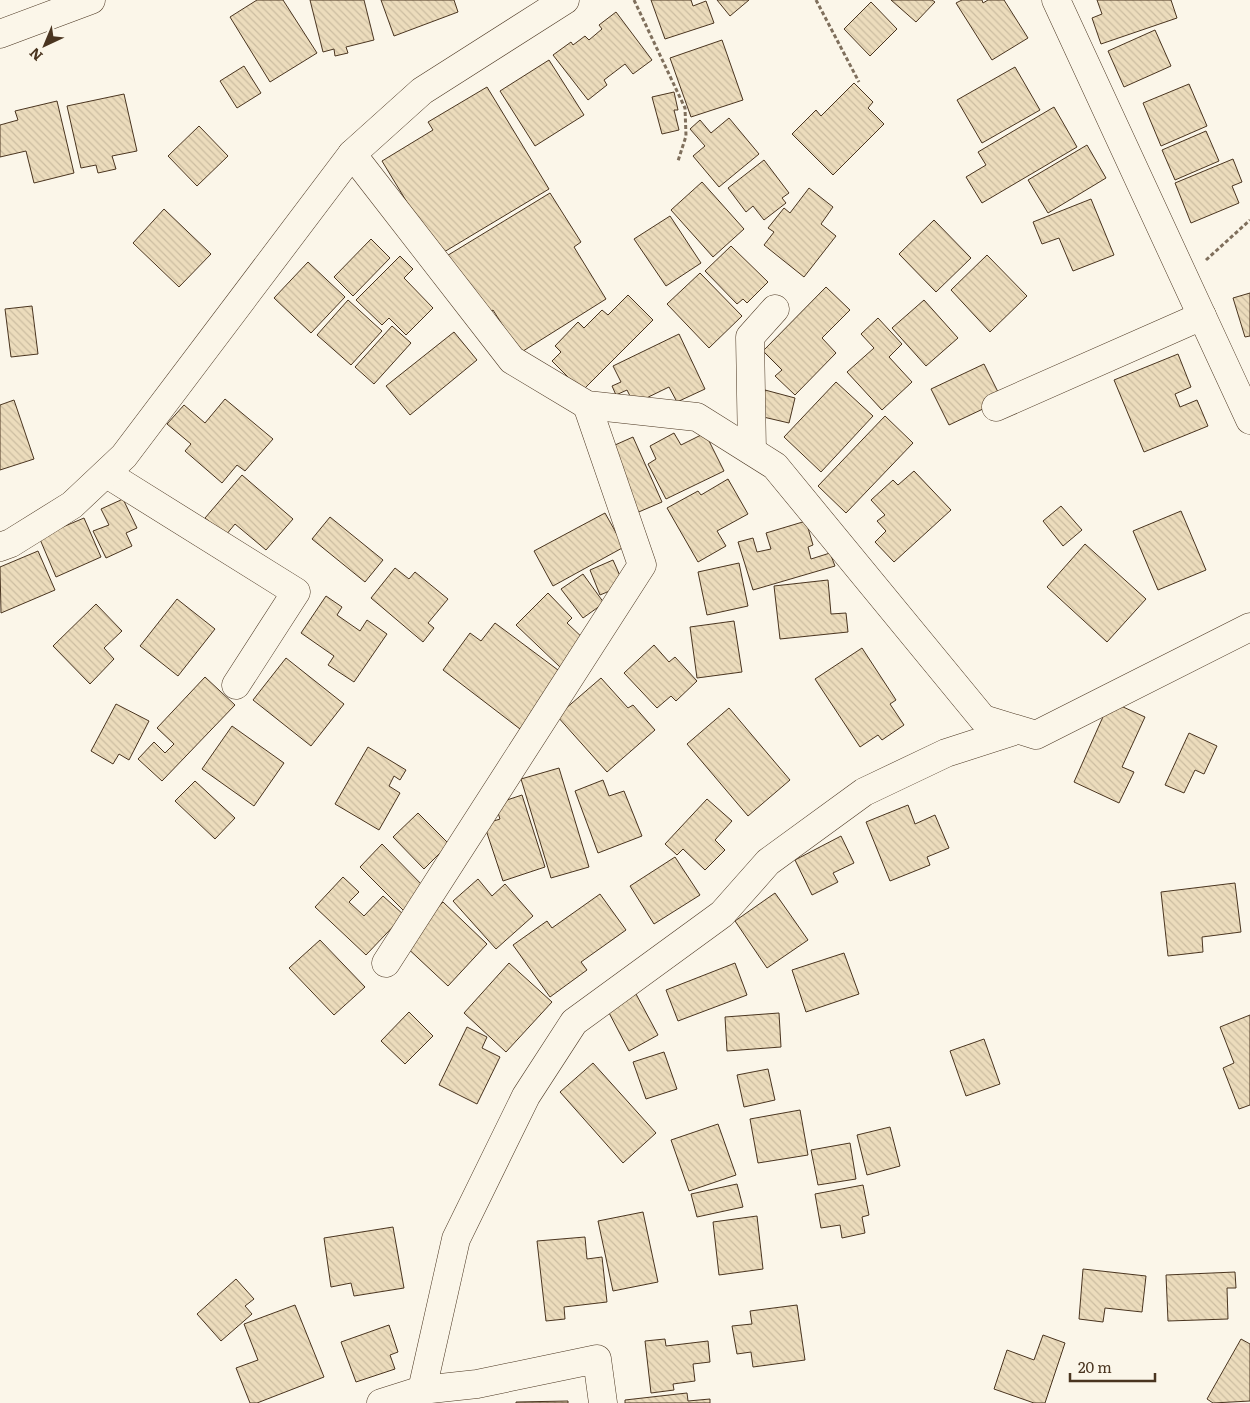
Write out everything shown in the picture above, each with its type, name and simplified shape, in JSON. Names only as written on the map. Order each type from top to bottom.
[{"type":"street","points":[[0,34],[91,0]]},
{"type":"street","points":[[0,546],[11,543],[72,505],[124,456],[352,154],[422,90],[565,0]]},
{"type":"street","points":[[1056,0],[1250,420]]},
{"type":"street","points":[[352,154],[512,360],[587,405],[697,417],[775,466],[983,719],[1036,736],[1250,627]]},
{"type":"street","points":[[752,451],[750,337],[775,309]]},
{"type":"street","points":[[996,407],[1202,316]]},
{"type":"street","points":[[386,963],[642,565],[587,405]]},
{"type":"street","points":[[107,474],[296,592],[236,684]]},
{"type":"street","points":[[422,1390],[456,1239],[526,1096],[574,1022],[722,914],[768,862],[864,792],[946,753],[1017,730]]},
{"type":"street","points":[[381,1403],[422,1390],[477,1384],[597,1359],[603,1403]]},
{"type":"path","points":[[634,0],[685,108],[686,136],[678,162]]},
{"type":"path","points":[[816,0],[859,82]]},
{"type":"path","points":[[1185,279],[1250,220]]},
{"type":"building","points":[[257,0],[283,0],[317,53],[270,82],[230,17]]},
{"type":"building","points":[[310,0],[364,0],[374,40],[346,47],[348,53],[335,56],[334,49],[323,52]]},
{"type":"building","points":[[381,0],[454,0],[458,12],[394,36]]},
{"type":"building","points":[[651,0],[691,0],[693,6],[706,1],[714,23],[665,39]]},
{"type":"building","points":[[717,0],[749,0],[730,16]]},
{"type":"building","points":[[891,0],[932,0],[935,2],[916,22]]},
{"type":"building","points":[[962,0],[982,0],[983,3],[988,0],[1004,0],[1028,38],[992,60],[956,3]]},
{"type":"building","points":[[1097,0],[1171,0],[1177,18],[1101,44],[1092,18],[1102,14]]},
{"type":"building","points":[[871,2],[897,29],[870,56],[844,29]]},
{"type":"building","points":[[616,12],[652,60],[633,74],[625,64],[604,80],[607,85],[588,100],[553,55],[571,42],[573,45],[585,36],[589,40],[602,29],[599,25]]},
{"type":"building","points":[[1155,30],[1171,66],[1124,87],[1108,51]]},
{"type":"building","points":[[722,40],[743,100],[691,117],[670,58]]},
{"type":"building","points":[[549,60],[584,115],[535,146],[500,91]]},
{"type":"building","points":[[244,66],[261,93],[237,108],[220,81]]},
{"type":"building","points":[[1015,67],[1040,110],[982,143],[957,100]]},
{"type":"building","points":[[854,83],[873,102],[868,108],[884,124],[833,175],[792,134],[816,110],[821,116]]},
{"type":"building","points":[[1189,84],[1207,126],[1161,146],[1143,103]]},
{"type":"building","points":[[487,87],[549,189],[439,255],[382,161],[433,130],[428,122]]},
{"type":"building","points":[[674,92],[678,110],[674,110],[679,130],[662,134],[652,97]]},
{"type":"building","points":[[124,94],[137,151],[112,156],[116,169],[98,173],[96,165],[81,168],[67,106]]},
{"type":"building","points":[[57,101],[74,173],[34,183],[26,151],[0,157],[0,125],[18,120],[15,111]]},
{"type":"building","points":[[1054,107],[1077,147],[982,203],[966,177],[986,165],[978,152]]},
{"type":"building","points":[[729,118],[759,154],[719,187],[693,156],[705,146],[690,129],[700,120],[711,133]]},
{"type":"building","points":[[199,126],[228,156],[197,186],[168,156]]},
{"type":"building","points":[[1206,131],[1219,161],[1175,180],[1162,150]]},
{"type":"building","points":[[1087,145],[1106,178],[1048,213],[1028,180]]},
{"type":"building","points":[[1233,159],[1242,182],[1232,186],[1239,203],[1191,223],[1175,183]]},
{"type":"building","points":[[764,160],[789,193],[782,198],[786,203],[764,220],[753,206],[746,212],[728,188]]},
{"type":"building","points":[[702,182],[744,229],[713,257],[671,210]]},
{"type":"building","points":[[809,188],[833,207],[821,224],[836,236],[804,277],[764,245],[774,232],[768,228],[784,208],[790,213]]},
{"type":"building","points":[[550,193],[581,242],[574,247],[606,299],[520,353],[493,310],[487,314],[445,257]]},
{"type":"building","points":[[1091,199],[1114,255],[1073,271],[1059,238],[1042,244],[1033,222]]},
{"type":"building","points":[[164,209],[211,254],[179,287],[133,243]]},
{"type":"building","points":[[670,216],[701,263],[666,286],[634,239]]},
{"type":"building","points":[[934,220],[971,258],[936,292],[899,254]]},
{"type":"building","points":[[371,239],[390,258],[353,296],[334,277]]},
{"type":"building","points":[[731,246],[768,282],[747,303],[743,299],[737,304],[705,271]]},
{"type":"building","points":[[987,255],[1027,296],[990,332],[951,290]]},
{"type":"building","points":[[400,256],[413,269],[404,278],[433,308],[406,335],[389,318],[382,325],[356,300]]},
{"type":"building","points":[[308,262],[345,297],[311,333],[274,298]]},
{"type":"building","points":[[700,273],[742,316],[709,348],[667,304]]},
{"type":"building","points":[[826,287],[850,310],[822,338],[836,353],[795,395],[775,376],[782,370],[763,351]]},
{"type":"building","points":[[1250,293],[1250,336],[1245,337],[1233,298]]},
{"type":"building","points":[[628,295],[653,320],[582,391],[552,361],[561,352],[555,346],[578,322],[584,328],[602,310],[608,315]]},
{"type":"building","points":[[348,300],[382,331],[351,365],[317,335]]},
{"type":"building","points":[[924,300],[958,338],[926,366],[892,328]]},
{"type":"building","points":[[32,306],[38,354],[11,357],[5,309]]},
{"type":"building","points":[[878,318],[902,344],[889,357],[912,382],[882,410],[847,372],[874,348],[861,334]]},
{"type":"building","points":[[392,326],[411,343],[374,384],[355,367]]},
{"type":"building","points":[[454,332],[477,360],[410,415],[386,386]]},
{"type":"building","points":[[679,334],[705,389],[677,402],[669,387],[634,404],[627,390],[616,395],[612,386],[621,382],[613,366]]},
{"type":"building","points":[[1178,354],[1191,387],[1175,394],[1180,407],[1197,400],[1208,426],[1144,452],[1114,380]]},
{"type":"building","points":[[984,364],[1002,400],[949,425],[931,389]]},
{"type":"building","points":[[836,382],[873,416],[821,472],[784,437]]},
{"type":"building","points":[[765,390],[795,398],[789,423],[759,416]]},
{"type":"building","points":[[225,399],[273,439],[245,471],[237,465],[222,483],[185,451],[191,444],[167,424],[184,405],[205,423]]},
{"type":"building","points":[[14,400],[34,459],[0,470],[0,405]]},
{"type":"building","points":[[885,416],[913,443],[846,513],[818,486]]},
{"type":"building","points":[[674,433],[681,445],[705,433],[724,471],[666,499],[648,464],[656,459],[650,446]]},
{"type":"building","points":[[633,437],[662,502],[634,514],[606,449]]},
{"type":"building","points":[[914,471],[951,510],[894,562],[875,542],[886,531],[877,521],[885,515],[871,500],[893,480],[898,485]]},
{"type":"building","points":[[242,475],[293,519],[266,550],[235,524],[226,535],[205,518]]},
{"type":"building","points":[[728,479],[748,514],[717,531],[726,546],[698,562],[667,508],[698,491],[701,495]]},
{"type":"building","points":[[123,499],[137,528],[126,533],[132,546],[106,558],[93,531],[109,525],[101,509]]},
{"type":"building","points":[[1061,506],[1082,530],[1063,546],[1043,521]]},
{"type":"building","points":[[1181,511],[1206,570],[1158,590],[1133,531]]},
{"type":"building","points":[[605,513],[624,547],[553,586],[534,551]]},
{"type":"building","points":[[330,517],[383,560],[365,582],[312,539]]},
{"type":"building","points":[[84,518],[101,557],[56,577],[39,537]]},
{"type":"building","points":[[806,521],[813,545],[808,547],[811,559],[830,553],[835,566],[753,590],[738,542],[753,538],[757,552],[771,549],[766,533]]},
{"type":"building","points":[[1085,544],[1146,599],[1107,642],[1047,587]]},
{"type":"building","points":[[38,551],[55,590],[1,613],[0,567]]},
{"type":"building","points":[[613,560],[624,585],[600,595],[590,570]]},
{"type":"building","points":[[739,563],[748,606],[707,615],[698,572]]},
{"type":"building","points":[[395,568],[409,579],[415,572],[448,599],[428,623],[434,628],[423,642],[371,598]]},
{"type":"building","points":[[583,574],[604,603],[583,618],[561,589]]},
{"type":"building","points":[[828,580],[831,614],[846,613],[848,632],[780,639],[774,586]]},
{"type":"building","points":[[548,593],[572,618],[567,623],[586,641],[560,667],[516,625]]},
{"type":"building","points":[[326,596],[342,607],[337,615],[360,631],[367,620],[387,634],[354,682],[328,665],[334,656],[301,633]]},
{"type":"building","points":[[177,599],[215,629],[178,676],[140,646]]},
{"type":"building","points":[[96,604],[122,631],[104,648],[114,659],[90,684],[53,646]]},
{"type":"building","points":[[734,621],[742,672],[697,678],[690,627]]},
{"type":"building","points":[[495,623],[562,673],[520,729],[443,670],[470,633],[481,641]]},
{"type":"building","points":[[654,645],[669,662],[675,657],[697,681],[676,701],[671,696],[657,708],[624,673]]},
{"type":"building","points":[[862,648],[896,700],[890,704],[904,725],[882,740],[878,735],[860,747],[815,679]]},
{"type":"building","points":[[286,658],[344,704],[311,746],[253,700]]},
{"type":"building","points":[[205,677],[235,705],[162,781],[138,759],[154,742],[165,753],[174,744],[157,728]]},
{"type":"building","points":[[601,678],[628,708],[633,705],[655,730],[607,772],[557,716]]},
{"type":"building","points":[[1110,701],[1145,717],[1122,767],[1134,772],[1119,803],[1074,782]]},
{"type":"building","points":[[116,704],[149,721],[129,760],[119,754],[113,764],[91,751]]},
{"type":"building","points":[[729,708],[790,780],[748,816],[687,744]]},
{"type":"building","points":[[232,726],[284,763],[254,806],[202,769]]},
{"type":"building","points":[[1189,733],[1217,746],[1204,774],[1195,770],[1184,793],[1165,785]]},
{"type":"building","points":[[368,747],[406,770],[400,780],[394,776],[389,786],[400,793],[379,830],[335,804]]},
{"type":"building","points":[[559,768],[589,867],[551,878],[521,779]]},
{"type":"building","points":[[603,780],[609,796],[624,791],[642,836],[598,853],[575,791]]},
{"type":"building","points":[[195,781],[235,818],[215,839],[175,801]]},
{"type":"building","points":[[522,795],[545,867],[503,881],[484,824],[500,819],[495,804]]},
{"type":"building","points":[[707,799],[732,821],[715,840],[725,850],[705,870],[683,849],[677,855],[665,844]]},
{"type":"building","points":[[908,805],[915,824],[935,815],[949,848],[927,857],[930,865],[890,881],[866,822]]},
{"type":"building","points":[[418,813],[449,844],[424,869],[393,837]]},
{"type":"building","points":[[841,836],[854,863],[833,873],[838,882],[812,895],[795,860]]},
{"type":"building","points":[[382,844],[426,889],[404,911],[360,867]]},
{"type":"building","points":[[675,857],[700,895],[654,924],[630,886]]},
{"type":"building","points":[[343,877],[359,892],[349,902],[364,916],[383,896],[404,915],[366,955],[315,907]]},
{"type":"building","points":[[478,879],[492,896],[505,884],[533,916],[496,949],[453,901]]},
{"type":"building","points":[[1235,883],[1241,932],[1202,937],[1203,952],[1168,956],[1161,892]]},
{"type":"building","points":[[775,893],[808,940],[767,968],[735,921]]},
{"type":"building","points":[[600,894],[626,930],[581,962],[587,970],[550,997],[513,945],[547,921],[552,928]]},
{"type":"building","points":[[443,902],[487,944],[448,986],[403,944]]},
{"type":"building","points":[[320,940],[365,987],[334,1015],[289,968]]},
{"type":"building","points":[[844,953],[859,994],[806,1012],[792,970]]},
{"type":"building","points":[[509,963],[552,1002],[506,1052],[464,1013]]},
{"type":"building","points":[[735,963],[747,995],[678,1021],[666,990]]},
{"type":"building","points":[[636,994],[658,1035],[629,1051],[607,1009]]},
{"type":"building","points":[[409,1012],[433,1036],[405,1064],[381,1041]]},
{"type":"building","points":[[779,1013],[781,1047],[727,1051],[725,1017]]},
{"type":"building","points":[[1250,1015],[1250,1105],[1239,1109],[1223,1068],[1234,1063],[1220,1027]]},
{"type":"building","points":[[467,1027],[487,1037],[482,1048],[500,1057],[477,1104],[439,1085]]},
{"type":"building","points":[[984,1039],[1000,1084],[966,1096],[950,1051]]},
{"type":"building","points":[[664,1052],[677,1089],[646,1099],[633,1062]]},
{"type":"building","points":[[593,1063],[656,1133],[623,1163],[560,1092]]},
{"type":"building","points":[[768,1069],[775,1100],[744,1107],[737,1075]]},
{"type":"building","points":[[800,1110],[808,1155],[758,1163],[750,1119]]},
{"type":"building","points":[[718,1124],[736,1175],[689,1191],[671,1140]]},
{"type":"building","points":[[890,1127],[900,1166],[867,1175],[857,1135]]},
{"type":"building","points":[[850,1143],[856,1179],[818,1185],[811,1150]]},
{"type":"building","points":[[737,1184],[743,1207],[697,1217],[691,1194]]},
{"type":"building","points":[[863,1185],[869,1215],[862,1217],[865,1233],[842,1238],[840,1225],[821,1228],[815,1194]]},
{"type":"building","points":[[643,1212],[658,1282],[613,1291],[598,1221]]},
{"type":"building","points":[[757,1216],[763,1269],[719,1275],[713,1222]]},
{"type":"building","points":[[393,1227],[404,1288],[354,1296],[351,1283],[331,1287],[324,1238]]},
{"type":"building","points":[[585,1237],[587,1259],[602,1257],[607,1302],[564,1307],[565,1319],[546,1321],[537,1241]]},
{"type":"building","points":[[1083,1269],[1146,1276],[1142,1312],[1105,1308],[1103,1322],[1079,1319]]},
{"type":"building","points":[[1235,1272],[1236,1288],[1227,1288],[1228,1319],[1168,1321],[1166,1275]]},
{"type":"building","points":[[236,1279],[254,1299],[245,1306],[252,1314],[221,1341],[197,1314]]},
{"type":"building","points":[[295,1305],[324,1377],[257,1403],[250,1403],[236,1368],[258,1360],[244,1324]]},
{"type":"building","points":[[797,1305],[805,1360],[753,1367],[751,1352],[737,1354],[732,1326],[752,1324],[750,1311]]},
{"type":"building","points":[[389,1325],[398,1352],[390,1355],[395,1369],[356,1382],[341,1342]]},
{"type":"building","points":[[1043,1335],[1065,1343],[1045,1403],[1034,1403],[994,1389],[1007,1350],[1034,1360]]},
{"type":"building","points":[[665,1339],[666,1346],[708,1341],[710,1362],[693,1364],[695,1381],[673,1384],[674,1390],[651,1393],[645,1341]]},
{"type":"building","points":[[1241,1339],[1250,1344],[1250,1401],[1213,1403],[1207,1399]]},
{"type":"building","points":[[687,1393],[688,1401],[710,1399],[710,1403],[625,1403],[625,1400]]},
{"type":"building","points":[[568,1401],[568,1403],[516,1403],[516,1402]]}]
